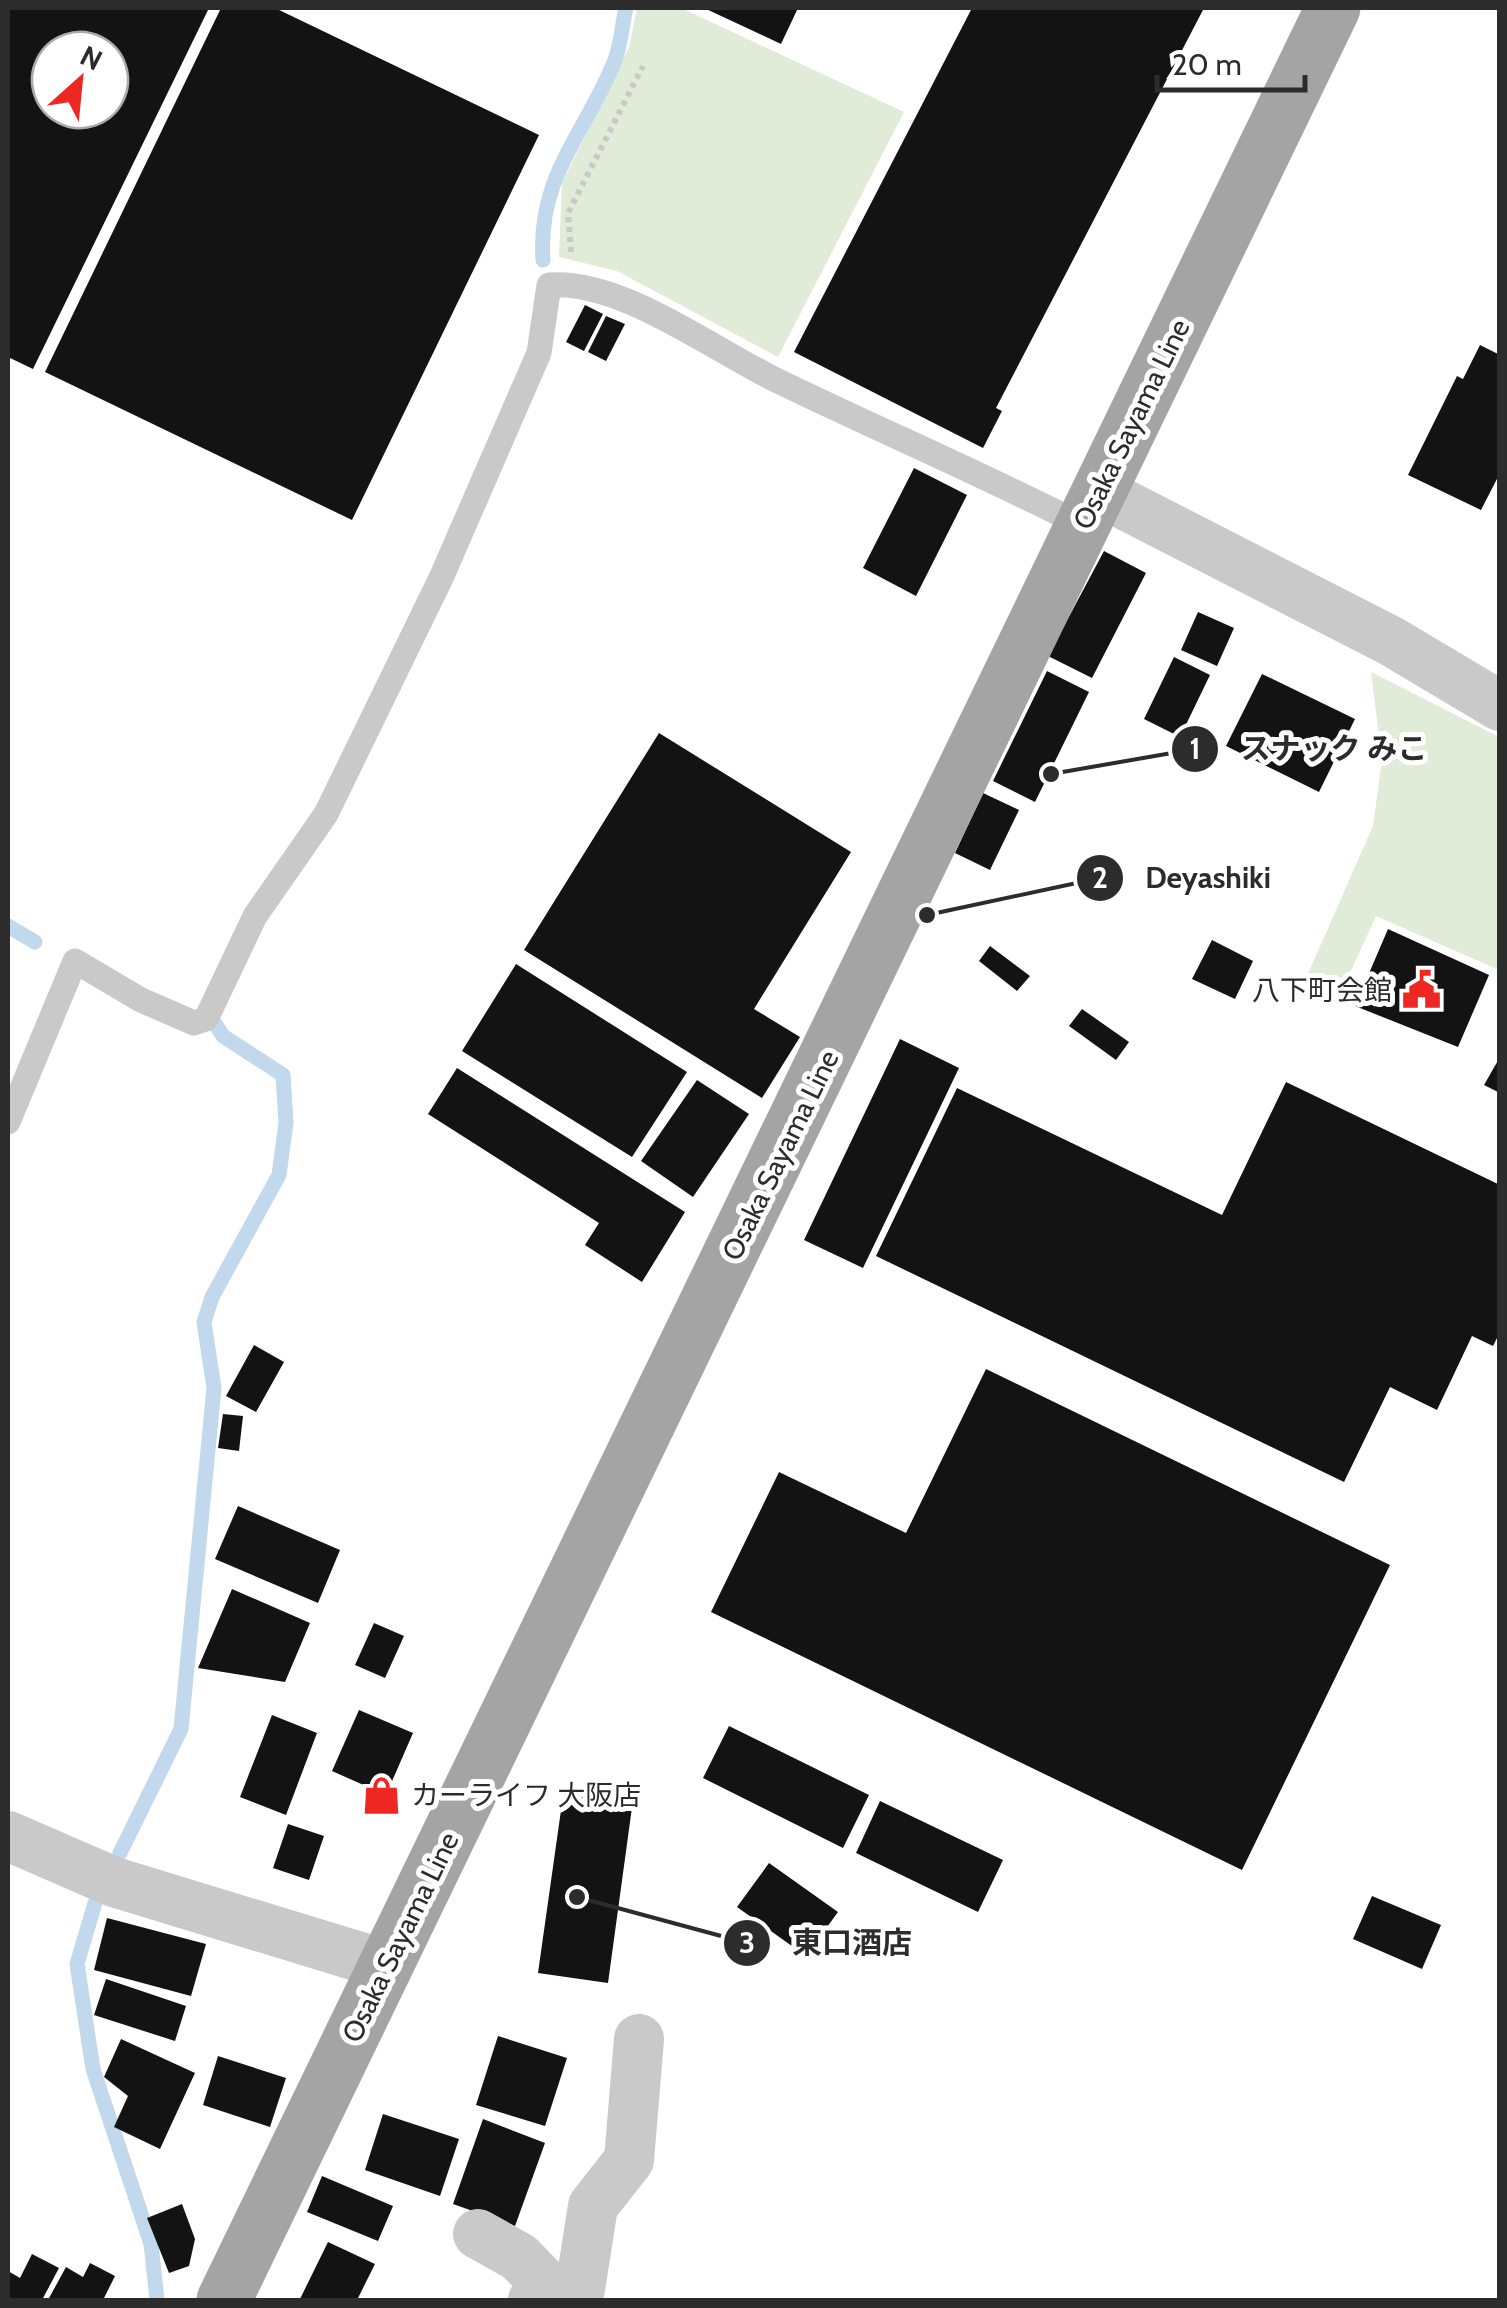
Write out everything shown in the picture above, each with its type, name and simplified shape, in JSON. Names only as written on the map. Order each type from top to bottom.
[{"type":"main road","name":"Osaka Sayama Line","points":[[224,2300],[1334,8]]},
{"type":"street","points":[[1090,508],[1391,641],[1500,706]]},
{"type":"street","points":[[8,1836],[114,1882],[386,1964]]},
{"type":"street","points":[[478,2234],[520,2257],[551,2300],[580,2289],[593,2206],[629,2160],[639,2039]]},
{"type":"lane","points":[[8,1122],[76,961],[141,1000],[194,1023],[206,1019],[255,916],[326,814],[441,578],[538,353],[549,285],[573,283],[610,294],[776,380],[1090,508]]},
{"type":"path","points":[[573,283],[568,213],[643,66]]},
{"type":"green space","points":[[637,8],[681,8],[904,112],[778,357],[617,271],[559,257],[562,183],[629,47]]},
{"type":"green space","points":[[1371,672],[1499,737],[1499,970],[1376,916],[1338,999],[1303,985],[1373,826],[1382,760]]},
{"type":"building","points":[[8,8],[209,8],[33,369],[8,357]]},
{"type":"building","points":[[221,8],[275,8],[539,135],[352,520],[45,372]]},
{"type":"building","points":[[704,8],[798,8],[781,44]]},
{"type":"building","points":[[972,8],[1204,8],[996,408],[1002,411],[983,448],[794,352]]},
{"type":"building","points":[[585,305],[603,314],[584,351],[566,342]]},
{"type":"building","points":[[606,316],[625,324],[606,361],[588,352]]},
{"type":"building","points":[[1480,345],[1500,355],[1500,473],[1481,510],[1408,475],[1457,376],[1463,379]]},
{"type":"building","points":[[914,468],[967,495],[916,596],[863,568]]},
{"type":"building","points":[[1104,551],[1146,573],[1092,678],[1048,656]]},
{"type":"building","points":[[1198,612],[1234,628],[1217,666],[1181,650]]},
{"type":"building","points":[[1174,657],[1210,675],[1180,737],[1144,719]]},
{"type":"building","points":[[1047,671],[1089,692],[1035,802],[993,781]]},
{"type":"building","points":[[1262,674],[1355,719],[1319,792],[1226,746]]},
{"type":"building","points":[[659,733],[851,852],[754,1009],[800,1037],[762,1098],[524,950]]},
{"type":"building","points":[[983,793],[1019,810],[990,870],[955,853]]},
{"type":"building","name":"八下町会館","points":[[1388,929],[1489,975],[1458,1047],[1355,1006]]},
{"type":"building","points":[[1212,940],[1253,961],[1235,999],[1192,979]]},
{"type":"building","points":[[990,946],[1030,976],[1017,991],[979,961]]},
{"type":"building","points":[[516,964],[687,1072],[632,1157],[462,1051]]},
{"type":"building","points":[[1082,1009],[1129,1042],[1116,1060],[1069,1026]]},
{"type":"building","points":[[900,1039],[959,1068],[863,1268],[804,1240]]},
{"type":"building","points":[[1500,1057],[1500,1093],[1484,1085]]},
{"type":"building","points":[[457,1068],[685,1212],[642,1282],[585,1245],[599,1223],[428,1114]]},
{"type":"building","points":[[697,1080],[749,1114],[693,1197],[641,1161]]},
{"type":"building","points":[[1286,1082],[1500,1185],[1500,1332],[1493,1346],[1472,1336],[1437,1410],[1390,1387],[1344,1482],[876,1256],[957,1088],[1222,1215]]},
{"type":"building","points":[[254,1345],[284,1362],[256,1412],[226,1396]]},
{"type":"building","points":[[986,1369],[1390,1565],[1242,1870],[711,1612],[779,1472],[906,1533]]},
{"type":"building","points":[[223,1414],[243,1416],[239,1451],[218,1448]]},
{"type":"building","points":[[238,1506],[340,1550],[318,1603],[215,1559]]},
{"type":"building","points":[[232,1589],[310,1623],[285,1682],[198,1668]]},
{"type":"building","points":[[374,1623],[404,1636],[385,1678],[355,1665]]},
{"type":"building","points":[[359,1710],[413,1733],[386,1795],[332,1771]]},
{"type":"building","points":[[272,1715],[317,1733],[286,1815],[240,1797]]},
{"type":"building","points":[[729,1726],[869,1795],[843,1848],[703,1778]]},
{"type":"building","points":[[564,1789],[633,1800],[608,1983],[538,1973]]},
{"type":"building","points":[[880,1801],[1003,1860],[978,1912],[856,1853]]},
{"type":"building","points":[[288,1824],[324,1836],[309,1880],[273,1868]]},
{"type":"building","points":[[769,1863],[838,1912],[806,1956],[737,1907]]},
{"type":"building","points":[[1372,1896],[1441,1925],[1422,1969],[1353,1939]]},
{"type":"building","points":[[107,1918],[206,1944],[191,1996],[94,1970]]},
{"type":"building","points":[[106,1979],[186,2006],[175,2041],[94,2015]]},
{"type":"building","points":[[498,2036],[567,2058],[545,2126],[476,2105]]},
{"type":"building","points":[[121,2039],[195,2073],[160,2149],[114,2127],[128,2096],[104,2077]]},
{"type":"building","points":[[218,2056],[286,2078],[270,2127],[203,2105]]},
{"type":"building","points":[[383,2114],[459,2139],[440,2196],[365,2170]]},
{"type":"building","points":[[483,2119],[545,2143],[515,2226],[453,2204]]},
{"type":"building","points":[[322,2176],[393,2206],[378,2241],[307,2212]]},
{"type":"building","points":[[182,2204],[195,2239],[189,2266],[169,2273],[147,2218]]},
{"type":"building","points":[[328,2242],[375,2264],[357,2300],[300,2299]]},
{"type":"building","points":[[32,2254],[59,2268],[42,2300],[8,2300],[8,2271],[20,2278]]},
{"type":"building","points":[[90,2263],[115,2276],[103,2300],[48,2300],[66,2267],[83,2277]]},
{"type":"waterway","points":[[543,260],[543,230],[555,179],[615,60],[626,8]]},
{"type":"waterway","points":[[8,926],[35,942]]},
{"type":"waterway","points":[[120,1853],[181,1729],[214,1388],[204,1322],[212,1297],[279,1175],[286,1123],[283,1075],[223,1036],[214,1022]]},
{"type":"waterway","points":[[95,1903],[77,1964],[93,2069],[151,2244],[157,2300]]},
{"type":"place","name":"スナック みこ","points":[[1051,774]]},
{"type":"place","name":"Deyashiki","points":[[927,915]]},
{"type":"place","name":"八下町会館","points":[[1422,990]]},
{"type":"place","name":"カーライフ 大阪店","points":[[381,1795]]},
{"type":"place","name":"東口酒店","points":[[577,1897]]}]
